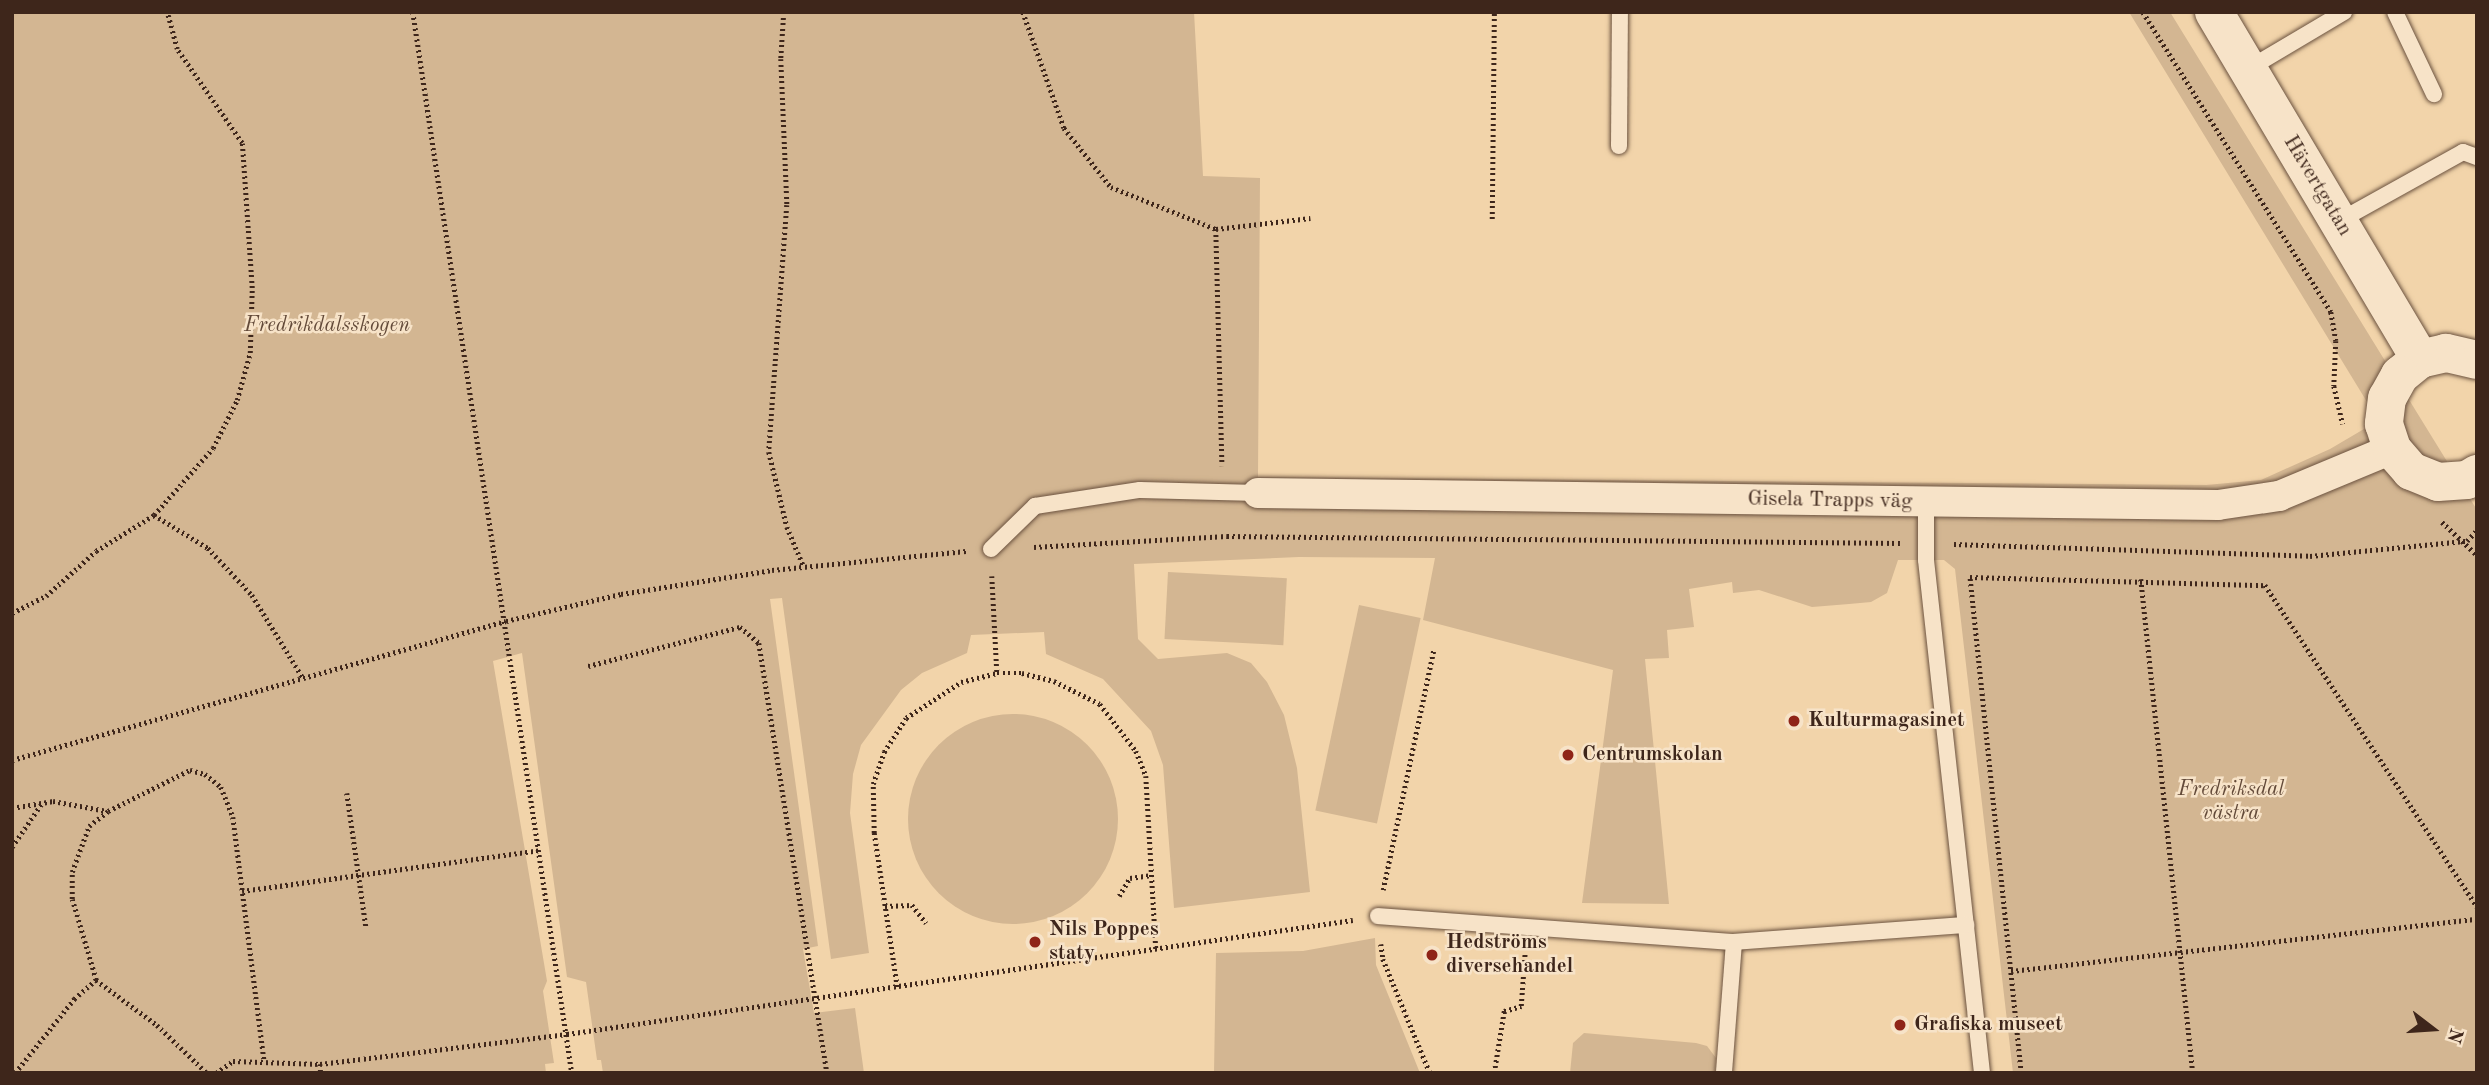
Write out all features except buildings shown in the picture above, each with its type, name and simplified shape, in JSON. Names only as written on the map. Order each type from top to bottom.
[{"type":"street","name":"Hävertgatan","points":[[2214,12],[2420,359]]},
{"type":"street","points":[[2477,360],[2446,353],[2420,359],[2400,375],[2387,398],[2378,454],[2438,482],[2467,480],[2477,474]]},
{"type":"street","name":"Gisela Trapps väg","points":[[1258,493],[1926,502],[2249,503],[2303,487],[2378,454]]},
{"type":"lane","points":[[1619,146],[1620,12]]},
{"type":"lane","points":[[2248,69],[2344,12]]},
{"type":"lane","points":[[2395,12],[2434,94]]},
{"type":"lane","points":[[2339,221],[2463,152],[2477,157]]},
{"type":"lane","points":[[991,549],[1035,506],[1140,490],[1258,493]]},
{"type":"lane","points":[[1926,502],[1926,544],[1982,1073]]},
{"type":"lane","points":[[1378,916],[1734,942],[1966,925]]},
{"type":"lane","points":[[1724,1073],[1734,942]]},
{"type":"path","points":[[12,613],[46,596],[96,551],[154,515],[213,448],[237,400],[250,353],[252,288],[242,143],[177,49],[167,12]]},
{"type":"path","points":[[413,12],[572,1073]]},
{"type":"path","points":[[784,12],[781,59],[787,205],[769,452],[787,527],[804,566]]},
{"type":"path","points":[[1023,12],[1065,128],[1111,187],[1216,229],[1310,218]]},
{"type":"path","points":[[1492,219],[1494,12]]},
{"type":"path","points":[[2143,12],[2331,312],[2336,341],[2337,413],[2378,454]]},
{"type":"path","points":[[1216,229],[1223,492],[1227,536]]},
{"type":"path","points":[[154,515],[208,548],[252,595],[303,678]]},
{"type":"path","points":[[2434,515],[2467,541],[2477,555]]},
{"type":"path","points":[[12,760],[506,621],[679,583],[804,566],[991,549],[1227,536],[1926,544],[2310,556],[2467,541],[2477,530]]},
{"type":"path","points":[[991,549],[997,673]]},
{"type":"path","points":[[2021,1073],[1970,578],[2141,579],[2264,585],[2477,906]]},
{"type":"path","points":[[2141,579],[2193,1073]]},
{"type":"path","points":[[588,666],[740,627],[760,643],[827,1073]]},
{"type":"path","points":[[1430,1073],[1383,959],[1378,916],[1434,648]]},
{"type":"path","points":[[897,987],[874,833],[873,784],[884,752],[906,718],[961,682],[997,673],[1023,673],[1055,681],[1100,704],[1121,726],[1146,776],[1156,950]]},
{"type":"path","points":[[207,1073],[157,1026],[96,980],[72,899],[72,872],[89,826],[108,811],[191,770],[205,774],[221,787],[233,817],[264,1059]]},
{"type":"path","points":[[347,793],[366,927]]},
{"type":"path","points":[[12,847],[43,802]]},
{"type":"path","points":[[12,808],[43,802],[108,811]]},
{"type":"path","points":[[242,891],[540,850]]},
{"type":"path","points":[[1119,896],[1130,878],[1152,875]]},
{"type":"path","points":[[885,906],[912,905],[926,923]]},
{"type":"path","points":[[216,1073],[233,1062],[264,1059],[320,1064],[567,1034],[1378,916]]},
{"type":"path","points":[[2011,971],[2477,919]]},
{"type":"path","points":[[1494,1073],[1504,1011],[1521,1006],[1527,927]]},
{"type":"path","points":[[15,1073],[75,999],[96,980]]},
{"type":"path","points":[[320,1064],[321,1073]]},
{"type":"green space","points":[[12,12],[1194,12],[1203,176],[1260,178],[1258,477],[2206,485],[2261,480],[2330,449],[2364,429],[2375,415],[2129,12],[2170,12],[2477,510],[2477,1073],[2013,1073],[1955,569],[1944,560],[1898,560],[1887,593],[1871,602],[1812,607],[1759,590],[1733,593],[1732,582],[1689,589],[1694,627],[1667,630],[1669,658],[1645,659],[1669,904],[1582,903],[1613,670],[1423,620],[1435,558],[1299,557],[1134,564],[1138,639],[1158,659],[1227,653],[1251,663],[1267,682],[1284,715],[1297,768],[1310,892],[1174,908],[1163,765],[1151,731],[1103,679],[1046,654],[1044,632],[971,635],[967,653],[922,673],[901,690],[861,745],[853,774],[850,813],[869,953],[831,959],[782,598],[770,599],[818,946],[803,949],[814,1013],[855,1008],[864,1073],[603,1073],[601,1060],[597,1060],[586,982],[567,977],[522,653],[493,661],[547,981],[543,991],[554,1063],[545,1064],[546,1073],[12,1073]]},
{"type":"green space","points":[[1168,572],[1287,578],[1283,645],[1164,639]]},
{"type":"green space","points":[[1359,605],[1421,618],[1377,824],[1315,810]]},
{"type":"green space","points":[[1013,714],[1034,716],[1053,722],[1071,731],[1087,745],[1101,761],[1110,779],[1116,798],[1116,840],[1110,859],[1101,877],[1087,893],[1071,907],[1053,916],[1034,922],[1013,924],[992,922],[973,916],[955,907],[939,893],[925,877],[916,859],[910,840],[908,819],[910,798],[916,779],[925,761],[939,745],[955,731],[973,722],[992,716]]},
{"type":"green space","points":[[1375,938],[1376,965],[1420,1073],[1214,1073],[1216,953],[1303,951]]},
{"type":"green space","points":[[1584,1033],[1707,1046],[1716,1058],[1715,1073],[1570,1073],[1573,1043]]},
{"type":"place","name":"Kulturmagasinet","points":[[1794,721]]},
{"type":"place","name":"Centrumskolan","points":[[1568,755]]},
{"type":"place","name":"Nils Poppes staty","points":[[1035,942]]},
{"type":"place","name":"Hedströms diversehandel","points":[[1432,955]]},
{"type":"place","name":"Grafiska museet","points":[[1900,1025]]},
{"type":"park label","name":"Fredrikdalsskogen","points":[[327,326]]},
{"type":"park label","name":"Fredriksdal västra","points":[[2231,802]]}]
